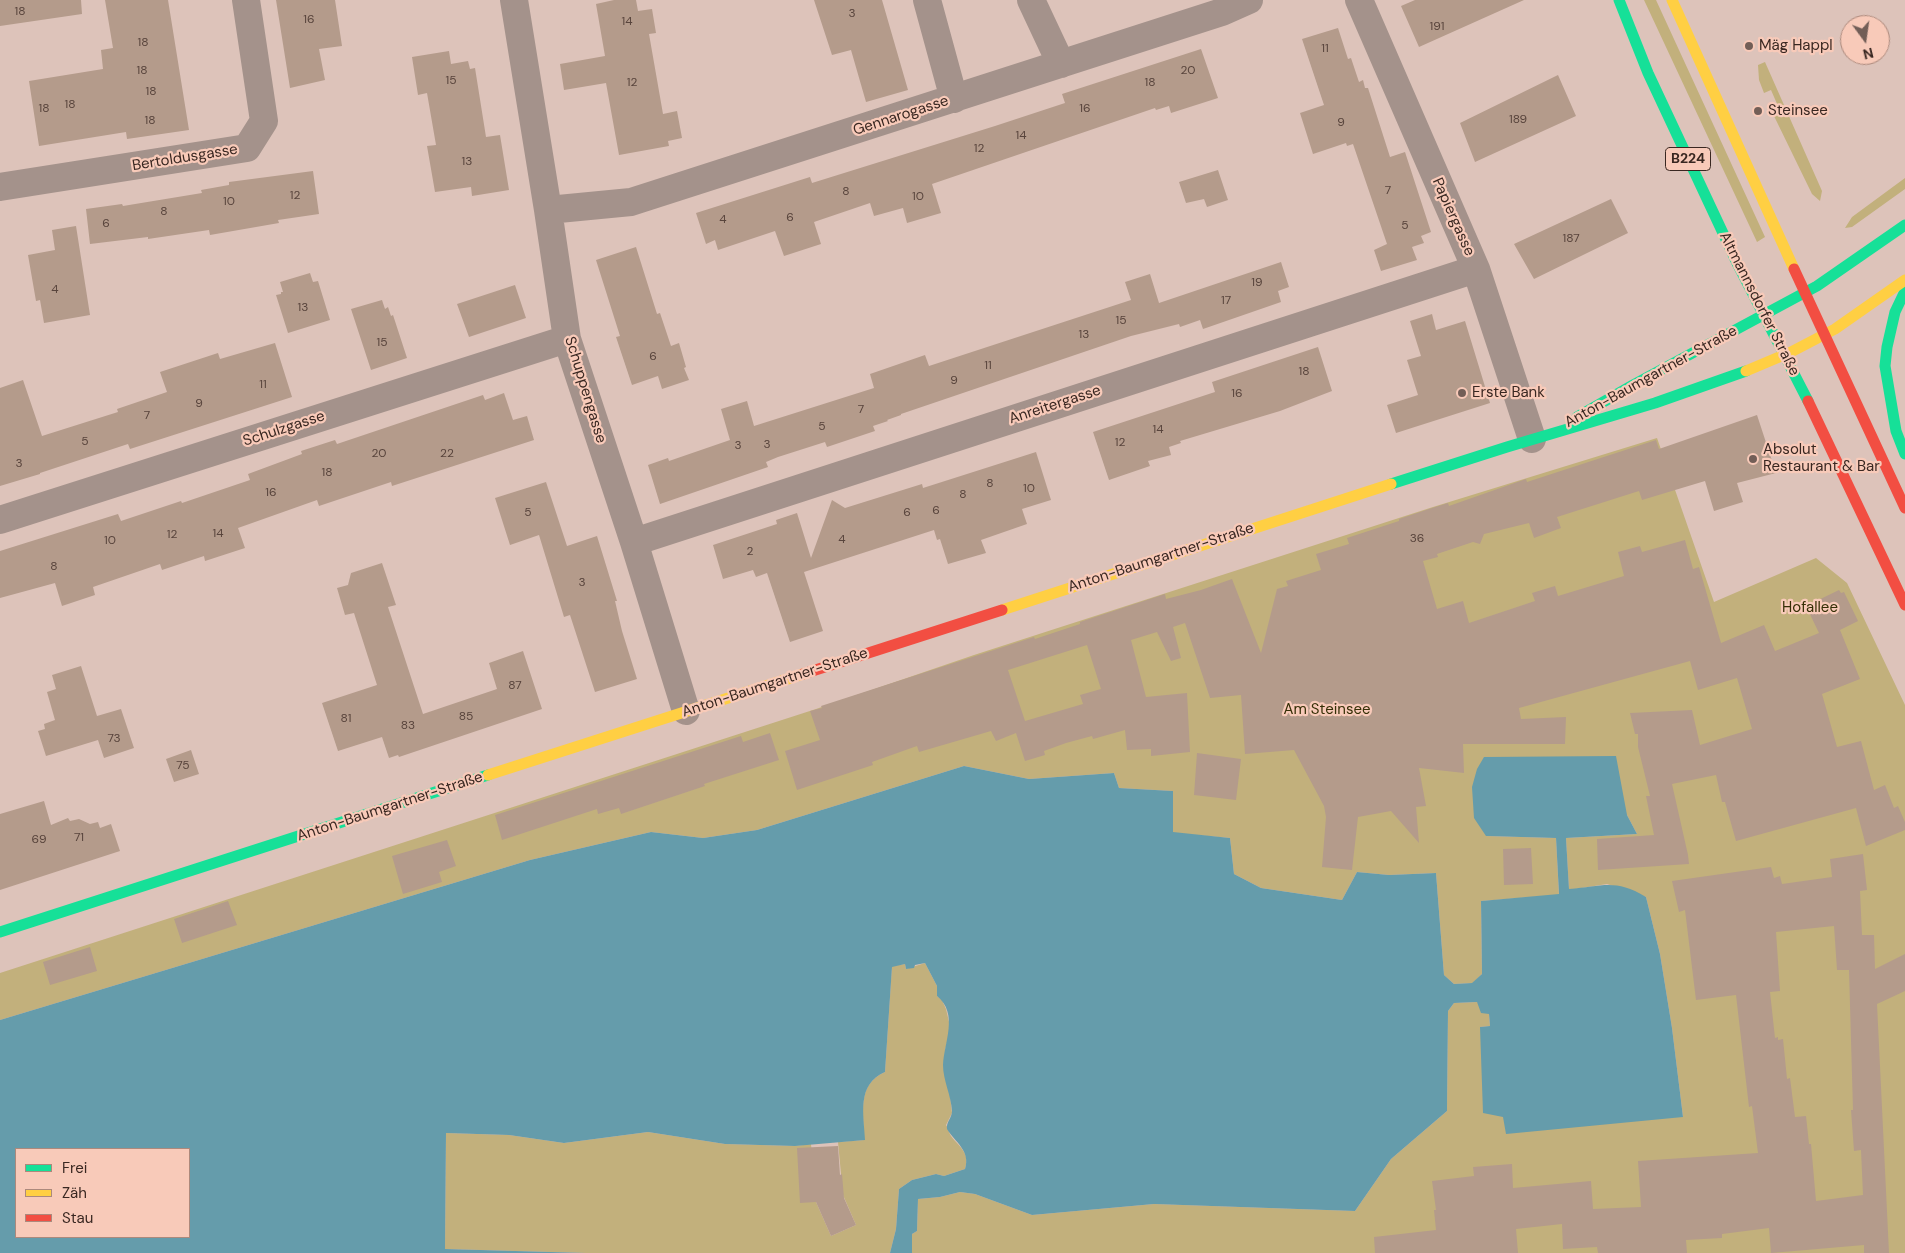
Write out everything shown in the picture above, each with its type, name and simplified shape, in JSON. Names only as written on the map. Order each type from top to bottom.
[{"type":"main road","name":"Altmannsdorfer Straße","points":[[1619,0],[1648,73],[1736,264],[1784,355],[1905,605]]},
{"type":"main road","points":[[1672,0],[1805,294],[1905,508]]},
{"type":"main road","name":"Anton-Baumgartner-Straße","points":[[1541,436],[1620,391],[1805,294],[1848,267],[1905,225]]},
{"type":"main road","name":"Anton-Baumgartner-Straße","points":[[0,932],[1541,436],[1650,405],[1736,376],[1825,335],[1857,315],[1905,280]]},
{"type":"main road","points":[[1905,291],[1895,312],[1885,366],[1896,431],[1905,454]]},
{"type":"street","name":"Bertoldusgasse","points":[[0,187],[247,148],[264,121],[246,0]]},
{"type":"street","name":"Schuppengasse","points":[[514,0],[567,339],[634,542],[686,711]]},
{"type":"street","points":[[926,0],[954,99]]},
{"type":"street","points":[[1031,0],[1062,64]]},
{"type":"street","name":"Gennarogasse","points":[[548,210],[631,202],[1222,12],[1249,0]]},
{"type":"street","name":"Papiergasse","points":[[1359,0],[1476,269],[1541,436]]},
{"type":"street","name":"Anreitergasse","points":[[634,542],[1476,269]]},
{"type":"street","name":"Schulzgasse","points":[[0,520],[567,339]]},
{"type":"green space","points":[[1644,0],[1656,0],[1765,237],[1757,242]]},
{"type":"green space","points":[[1765,62],[1822,191],[1820,201],[1812,194],[1774,116],[1781,113],[1771,90],[1764,93],[1759,80],[1758,65]]},
{"type":"green space","points":[[1905,178],[1905,189],[1852,227],[1845,228],[1852,217]]},
{"type":"green space","name":"Am Steinsee","points":[[1657,438],[1714,602],[1816,558],[1847,583],[1905,705],[1905,1253],[912,1253],[912,1234],[917,1231],[918,1199],[940,1197],[960,1192],[975,1194],[1032,1215],[1154,1204],[1355,1211],[1391,1159],[1447,1111],[1448,1011],[1454,1003],[1477,1002],[1489,1013],[1490,1026],[1480,1027],[1683,1117],[1672,1028],[1660,954],[1646,897],[1607,884],[1569,890],[1566,838],[1637,834],[1627,815],[1486,836],[1556,838],[1559,895],[1481,901],[1482,974],[1473,983],[1454,984],[1444,975],[1436,873],[1389,875],[1357,872],[1342,900],[1261,888],[1234,874],[1230,838],[1173,833],[1173,791],[1119,788],[1114,773],[1029,779],[964,766],[757,830],[703,838],[651,832],[530,860],[0,1020],[0,973],[816,709],[974,655],[1433,507]]},
{"type":"green space","points":[[925,963],[937,986],[937,996],[942,1000],[946,1009],[950,1026],[945,1050],[952,1113],[946,1125],[951,1136],[965,1154],[966,1163],[965,1169],[944,1176],[936,1174],[912,1180],[899,1189],[896,1229],[890,1253],[586,1253],[445,1249],[446,1133],[509,1135],[564,1143],[648,1132],[725,1144],[795,1146],[811,1144],[816,1202],[831,1236],[856,1225],[843,1195],[838,1142],[864,1140],[863,1110],[866,1092],[869,1084],[885,1072],[892,966],[905,964],[906,969]]},
{"type":"water","points":[[1616,756],[1627,815],[1637,834],[1566,838],[1569,889],[1608,885],[1625,887],[1646,897],[1660,954],[1672,1028],[1683,1117],[1506,1134],[1503,1117],[1483,1113],[1480,1027],[1490,1026],[1489,1014],[1481,1013],[1477,1002],[1454,1003],[1448,1011],[1447,1111],[1391,1159],[1355,1211],[1154,1204],[1032,1215],[975,1194],[960,1192],[940,1197],[918,1199],[917,1231],[912,1234],[912,1253],[890,1253],[896,1229],[899,1189],[912,1180],[936,1174],[944,1176],[965,1169],[966,1163],[964,1152],[947,1129],[952,1111],[943,1065],[949,1029],[947,1011],[944,1003],[937,996],[937,986],[925,963],[906,969],[905,964],[892,967],[885,1072],[870,1084],[866,1092],[863,1110],[865,1140],[795,1146],[725,1144],[648,1132],[564,1143],[509,1135],[446,1133],[445,1249],[586,1253],[0,1253],[0,1020],[530,860],[651,832],[703,838],[757,830],[964,766],[1029,779],[1114,773],[1119,788],[1173,791],[1173,832],[1230,838],[1234,874],[1261,888],[1342,900],[1357,872],[1389,875],[1436,873],[1444,975],[1454,984],[1472,983],[1482,974],[1481,901],[1559,894],[1556,838],[1486,836],[1474,818],[1472,787],[1477,769],[1484,757]]},
{"type":"building","points":[[0,0],[81,0],[82,14],[0,26]]},
{"type":"building","points":[[105,0],[168,0],[189,130],[127,139],[126,132],[39,146],[29,81],[103,69],[101,50],[113,48]]},
{"type":"building","points":[[276,0],[335,0],[342,46],[319,49],[325,80],[290,88]]},
{"type":"building","points":[[614,0],[636,0],[638,11],[652,9],[656,33],[649,34],[663,114],[677,111],[682,138],[668,141],[669,146],[619,155],[606,83],[564,90],[560,64],[605,56],[596,4]]},
{"type":"building","points":[[814,0],[882,0],[908,90],[866,102],[851,50],[832,55]]},
{"type":"building","points":[[1415,0],[1524,0],[1419,47],[1401,6]]},
{"type":"building","points":[[1338,28],[1348,59],[1351,58],[1359,82],[1363,80],[1365,88],[1368,88],[1390,157],[1405,152],[1431,232],[1421,236],[1424,243],[1412,247],[1417,260],[1381,271],[1374,250],[1387,244],[1353,144],[1347,146],[1346,143],[1313,154],[1300,113],[1324,105],[1302,39]]},
{"type":"building","points":[[1201,49],[1218,98],[1171,113],[1169,106],[1156,110],[1155,108],[932,184],[941,213],[907,223],[903,208],[874,216],[870,203],[814,222],[821,244],[784,256],[775,231],[718,250],[715,240],[706,244],[696,213],[810,177],[812,183],[995,126],[1065,103],[1062,94]]},
{"type":"building","points":[[449,51],[451,64],[468,61],[470,69],[475,68],[486,137],[500,135],[509,190],[472,196],[471,187],[435,192],[427,146],[436,145],[427,93],[418,95],[412,57]]},
{"type":"building","points":[[1558,75],[1576,116],[1475,162],[1460,123]]},
{"type":"building","points":[[1218,170],[1228,200],[1207,207],[1204,199],[1186,203],[1179,182]]},
{"type":"building","points":[[313,171],[319,214],[278,220],[279,223],[210,235],[209,230],[148,239],[148,237],[90,244],[86,209],[122,204],[123,206],[202,193],[201,190],[229,185],[229,182]]},
{"type":"building","points":[[1611,199],[1628,233],[1534,279],[1514,244]]},
{"type":"building","points":[[76,226],[90,315],[44,323],[40,300],[36,301],[28,255],[55,250],[52,230]]},
{"type":"building","points":[[636,247],[657,314],[660,313],[671,346],[679,343],[686,367],[684,368],[689,380],[662,389],[658,376],[632,385],[616,337],[620,336],[596,260]]},
{"type":"building","points":[[1281,262],[1289,287],[1278,291],[1281,302],[1203,329],[1200,320],[1180,327],[1179,324],[1131,336],[901,414],[873,426],[875,431],[827,447],[825,442],[778,457],[766,462],[768,467],[660,504],[648,465],[668,458],[669,461],[730,440],[721,409],[747,401],[754,426],[874,388],[870,374],[925,355],[929,366],[1131,300],[1125,282],[1150,274],[1159,303]]},
{"type":"building","points":[[310,273],[313,282],[318,281],[330,320],[288,333],[276,295],[283,292],[280,282]]},
{"type":"building","points":[[515,285],[526,318],[469,337],[457,304]]},
{"type":"building","points":[[382,300],[385,309],[388,307],[391,316],[393,315],[407,358],[371,370],[351,309]]},
{"type":"building","points":[[1432,314],[1436,330],[1465,321],[1490,403],[1396,433],[1387,405],[1418,395],[1407,360],[1421,356],[1410,321]]},
{"type":"building","points":[[275,343],[292,397],[130,449],[128,444],[0,486],[0,388],[23,380],[42,436],[118,412],[117,409],[167,392],[160,372],[218,353],[220,359]]},
{"type":"building","points":[[1318,347],[1332,391],[1280,411],[1180,441],[1181,443],[1169,447],[1171,455],[1148,461],[1150,466],[1109,480],[1093,432],[1215,392],[1212,382]]},
{"type":"building","points":[[504,393],[513,420],[527,416],[534,440],[392,486],[391,482],[319,506],[317,500],[238,528],[245,548],[205,561],[204,556],[162,570],[160,564],[93,587],[95,595],[62,606],[55,583],[0,598],[0,551],[118,514],[121,521],[181,501],[182,503],[250,480],[248,474],[302,454],[301,451],[335,440],[337,444],[483,395],[485,400]]},
{"type":"building","points":[[1757,415],[1776,473],[1737,483],[1743,502],[1714,511],[1705,481],[1642,500],[1639,491],[1557,517],[1561,528],[1534,538],[1529,523],[1484,534],[1480,544],[1473,542],[1437,554],[1438,557],[1423,561],[1437,609],[1463,601],[1469,623],[1535,601],[1532,593],[1555,586],[1558,596],[1624,576],[1618,552],[1640,546],[1642,552],[1685,540],[1693,569],[1699,567],[1721,643],[1764,625],[1775,651],[1819,633],[1806,606],[1839,590],[1841,593],[1844,592],[1858,621],[1840,630],[1860,679],[1822,694],[1837,747],[1861,741],[1874,790],[1885,785],[1894,808],[1898,806],[1905,822],[1905,830],[1866,846],[1856,808],[1736,841],[1725,802],[1722,802],[1716,775],[1672,784],[1689,864],[1598,870],[1597,839],[1654,835],[1646,796],[1650,796],[1638,747],[1638,734],[1635,734],[1630,713],[1692,710],[1700,745],[1752,729],[1737,678],[1698,690],[1690,661],[1519,708],[1521,719],[1566,717],[1565,744],[1463,744],[1464,773],[1419,768],[1426,806],[1416,807],[1419,843],[1391,811],[1358,817],[1352,870],[1322,867],[1326,817],[1324,806],[1294,750],[1245,754],[1241,695],[1210,698],[1185,623],[1173,627],[1181,658],[1171,661],[1157,632],[1131,640],[1146,697],[1187,693],[1190,752],[1151,756],[1151,749],[1127,750],[1125,730],[1093,739],[1092,736],[1066,743],[1044,751],[1045,755],[1025,761],[1016,733],[996,741],[991,731],[919,752],[917,746],[872,762],[873,765],[797,790],[785,751],[820,740],[810,711],[822,708],[821,706],[1034,637],[1035,639],[1165,594],[1166,599],[1201,590],[1232,579],[1261,653],[1277,589],[1288,586],[1286,581],[1321,570],[1316,554],[1349,544],[1347,538],[1429,509],[1448,503],[1449,506],[1526,479],[1527,482],[1656,440],[1659,449]],"holes":[[[1087,645],[1101,689],[1080,695],[1083,704],[1025,721],[1008,670]]]},
{"type":"building","points":[[1036,452],[1051,500],[1022,509],[1027,524],[981,540],[986,553],[948,564],[940,539],[937,540],[934,530],[804,572],[823,631],[790,642],[767,573],[756,577],[753,570],[723,579],[713,545],[777,524],[776,520],[797,513],[811,558],[832,500],[845,508],[922,484],[923,488]]},
{"type":"building","points":[[546,482],[567,546],[597,536],[617,601],[615,601],[622,631],[637,679],[595,692],[570,615],[564,617],[539,535],[510,545],[495,498]]},
{"type":"building","points":[[382,563],[396,605],[388,607],[423,714],[497,689],[489,663],[523,651],[542,709],[399,757],[398,755],[389,758],[382,737],[338,751],[322,703],[377,685],[354,613],[345,615],[337,588],[348,585],[351,573]]},
{"type":"building","points":[[81,666],[97,716],[121,709],[134,748],[104,758],[98,740],[46,756],[38,731],[45,729],[44,724],[55,720],[47,692],[56,689],[52,675]]},
{"type":"building","points":[[770,733],[779,760],[704,784],[705,786],[621,814],[619,808],[598,814],[597,809],[502,840],[495,815],[741,736],[743,742]]},
{"type":"building","points":[[191,750],[199,774],[174,782],[166,759]]},
{"type":"building","points":[[1197,753],[1241,759],[1236,800],[1194,795]]},
{"type":"building","points":[[44,801],[51,825],[68,818],[70,821],[79,819],[90,824],[98,822],[100,828],[111,824],[120,851],[0,890],[0,814]]},
{"type":"building","points":[[447,840],[456,866],[439,872],[442,882],[403,894],[392,856]]},
{"type":"building","points":[[1531,848],[1533,884],[1504,885],[1503,849]]},
{"type":"building","points":[[1863,854],[1867,890],[1860,891],[1862,935],[1874,935],[1875,969],[1905,954],[1905,991],[1877,1004],[1889,1253],[1864,1253],[1864,1245],[1771,1253],[1769,1228],[1722,1234],[1722,1238],[1686,1240],[1687,1253],[1598,1253],[1597,1247],[1563,1249],[1562,1224],[1516,1229],[1518,1253],[1375,1253],[1374,1237],[1436,1230],[1434,1210],[1436,1210],[1432,1181],[1474,1176],[1473,1167],[1512,1164],[1513,1188],[1591,1181],[1593,1209],[1641,1207],[1638,1161],[1758,1153],[1752,1106],[1749,1107],[1736,995],[1696,1000],[1685,910],[1679,912],[1672,881],[1771,867],[1774,878],[1780,876],[1782,884],[1832,877],[1830,859]],"holes":[[[1834,926],[1837,970],[1849,970],[1853,1110],[1851,1110],[1854,1151],[1861,1150],[1863,1195],[1816,1201],[1811,1144],[1809,1144],[1806,1116],[1795,1117],[1790,1078],[1787,1079],[1783,1039],[1778,1040],[1778,1037],[1775,1038],[1770,992],[1780,991],[1776,932]]]},
{"type":"building","points":[[228,901],[237,925],[182,943],[174,919]]},
{"type":"building","points":[[90,947],[97,971],[50,985],[43,962]]},
{"type":"building","points":[[838,1146],[844,1198],[856,1225],[831,1236],[816,1202],[800,1203],[797,1148]]},
{"type":"traffic: fast","points":[[1619,0],[1648,73],[1737,263],[1808,401]]},
{"type":"traffic: fast","points":[[1577,417],[1817,286],[1905,225]]},
{"type":"traffic: fast","points":[[1905,291],[1895,312],[1885,366],[1896,431],[1905,454]]},
{"type":"traffic: fast","points":[[1391,484],[1655,403],[1746,371]]},
{"type":"traffic: fast","points":[[0,932],[488,775]]},
{"type":"traffic: slow","points":[[1672,0],[1794,269]]},
{"type":"traffic: slow","points":[[1746,371],[1791,352],[1835,329],[1905,280]]},
{"type":"traffic: slow","points":[[1002,610],[1391,484]]},
{"type":"traffic: slow","points":[[488,775],[803,674]]},
{"type":"traffic: jam","points":[[1794,269],[1905,508]]},
{"type":"traffic: jam","points":[[1808,401],[1905,605]]},
{"type":"traffic: jam","points":[[803,674],[1002,610]]},
{"type":"place","name":"Mäg Happl","points":[[1749,46]]},
{"type":"place","name":"Steinsee","points":[[1758,111]]},
{"type":"place","name":"Erste Bank","points":[[1462,393]]},
{"type":"place","name":"Absolut Restaurant & Bar","points":[[1753,459]]},
{"type":"park label","name":"Hofallee","points":[[1810,608]]}]
